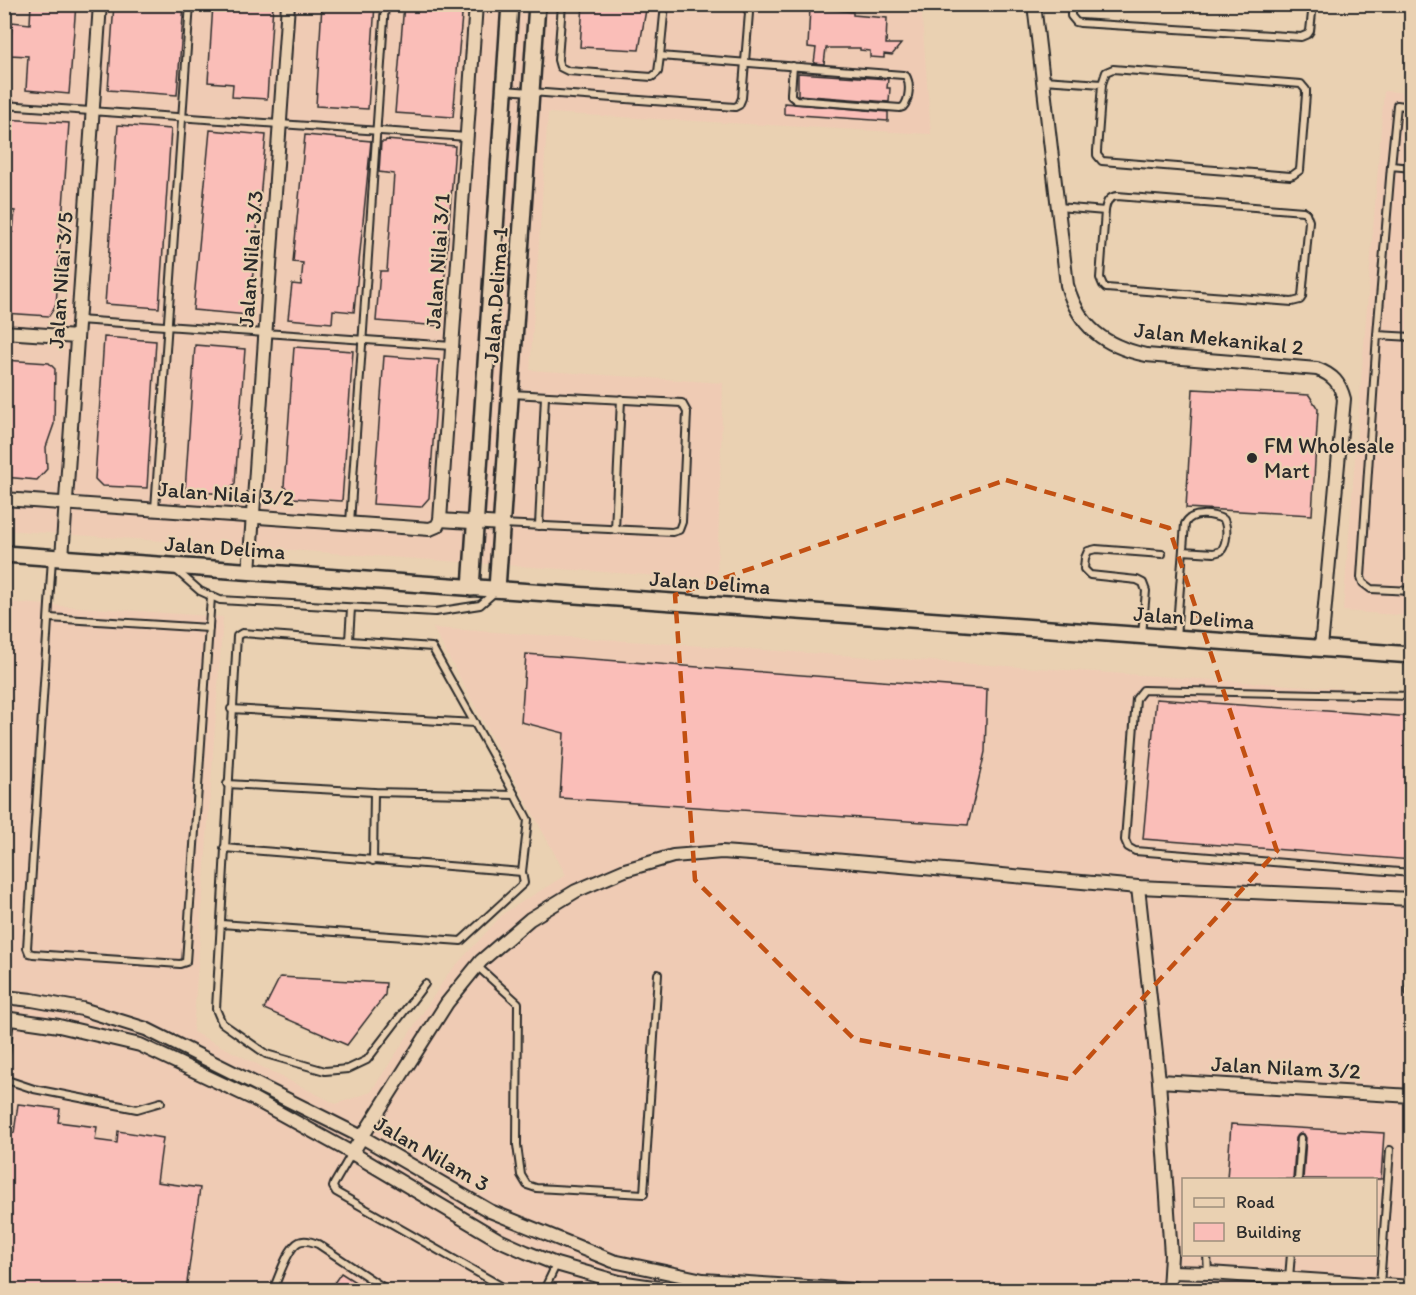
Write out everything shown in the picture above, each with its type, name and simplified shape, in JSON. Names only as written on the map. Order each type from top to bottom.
[{"type":"street","name":"Jalan Nilai 3/5","points":[[57,558],[66,504],[100,4]]},
{"type":"street","name":"Jalan Nilai 3/3","points":[[249,572],[288,4]]},
{"type":"street","name":"Jalan Nilai 3/1","points":[[440,520],[476,4]]},
{"type":"street","name":"Jalan Delima 1","points":[[471,588],[510,4]]},
{"type":"street","name":"Jalan Delima 1","points":[[497,589],[537,4]]},
{"type":"street","name":"Jalan Mekanikal 2","points":[[1034,4],[1067,285],[1071,298],[1088,326],[1110,343],[1127,351],[1146,355],[1317,369],[1326,372],[1338,383],[1344,399],[1321,648]]},
{"type":"street","points":[[4,332],[77,337]]},
{"type":"street","name":"Jalan Nilai 3/2","points":[[4,500],[429,529],[437,526],[440,520]]},
{"type":"street","points":[[440,520],[502,524]]},
{"type":"street","name":"Jalan Delima","points":[[4,554],[1412,655]]},
{"type":"street","points":[[352,1153],[447,1003],[477,966],[530,919],[576,891],[625,870],[673,856],[734,853],[1138,887],[1412,899]]},
{"type":"street","points":[[1138,887],[1159,1081],[1171,1272],[1169,1290]]},
{"type":"street","name":"Jalan Nilam 3","points":[[4,997],[82,1009],[146,1029],[362,1137],[490,1211],[613,1261],[703,1280],[854,1290]]},
{"type":"street","name":"Jalan Nilam 3","points":[[7,1018],[58,1026],[140,1045],[254,1099],[352,1153],[499,1240],[556,1264],[619,1282],[674,1290]]},
{"type":"street","name":"Jalan Nilam 3/2","points":[[1159,1081],[1412,1096]]},
{"type":"street","points":[[1171,1272],[1412,1287]]},
{"type":"lane","points":[[155,510],[190,4]]},
{"type":"lane","points":[[350,523],[385,4]]},
{"type":"lane","points":[[562,4],[558,60],[560,67],[564,70],[652,77],[658,72],[665,4]]},
{"type":"lane","points":[[504,90],[731,107],[739,105],[749,13],[746,4]]},
{"type":"lane","points":[[1071,4],[1071,16],[1080,23],[1301,37],[1310,31],[1313,4]]},
{"type":"lane","points":[[660,56],[793,66],[903,75],[909,81],[907,102],[900,108],[796,100],[791,96],[793,66]]},
{"type":"lane","points":[[1113,69],[1300,84],[1306,90],[1300,170],[1290,176],[1102,161],[1097,155],[1102,84],[1106,72],[1113,69]]},
{"type":"lane","points":[[1043,80],[1102,84]]},
{"type":"lane","points":[[4,105],[466,136]]},
{"type":"lane","points":[[1412,107],[1397,105],[1377,335],[1361,576],[1363,583],[1371,589],[1412,591]]},
{"type":"lane","points":[[1392,166],[1412,168]]},
{"type":"lane","points":[[1117,196],[1303,211],[1309,221],[1302,297],[1292,302],[1106,288],[1100,278],[1105,211],[1107,202],[1117,196]]},
{"type":"lane","points":[[1057,207],[1105,211]]},
{"type":"lane","points":[[78,320],[452,346]]},
{"type":"lane","points":[[1377,335],[1412,337]]},
{"type":"lane","points":[[502,524],[672,532],[681,526],[687,412],[685,405],[678,402],[510,394]]},
{"type":"lane","points":[[539,526],[545,396]]},
{"type":"lane","points":[[615,530],[621,399]]},
{"type":"lane","points":[[1176,638],[1185,524],[1189,517],[1196,515],[1224,520],[1227,527],[1225,544],[1221,551],[1214,553],[1183,551]]},
{"type":"lane","points":[[1142,636],[1146,591],[1143,583],[1137,580],[1090,575],[1084,569],[1086,555],[1088,551],[1095,549],[1162,554]]},
{"type":"lane","points":[[57,558],[49,618],[27,951],[33,954],[180,964],[186,962],[211,597]]},
{"type":"lane","points":[[171,566],[200,591],[220,600],[435,612],[480,605],[497,589]]},
{"type":"lane","points":[[349,640],[351,608]]},
{"type":"lane","points":[[49,618],[209,628]]},
{"type":"lane","points":[[221,924],[458,942],[463,940],[522,884],[528,820],[432,647],[239,634],[236,639],[216,1009],[222,1023],[267,1054],[325,1071],[348,1069],[367,1060],[426,984]]},
{"type":"lane","points":[[1412,696],[1143,690],[1136,699],[1125,840],[1128,847],[1135,851],[1412,873]]},
{"type":"lane","points":[[231,709],[475,723]]},
{"type":"lane","points":[[227,784],[374,792],[515,795]]},
{"type":"lane","points":[[373,861],[374,792]]},
{"type":"lane","points":[[224,848],[522,872]]},
{"type":"lane","points":[[1409,992],[1412,965]]},
{"type":"lane","points":[[477,966],[518,1003],[517,1145],[521,1174],[526,1185],[536,1188],[644,1194],[658,974]]},
{"type":"lane","points":[[7,1018],[4,1064],[6,1081],[34,1089],[137,1109],[162,1102]]},
{"type":"lane","points":[[1298,1178],[1301,1137]]},
{"type":"lane","points":[[1380,1285],[1390,1150]]},
{"type":"lane","points":[[352,1153],[334,1184],[336,1192],[508,1290]]},
{"type":"lane","points":[[273,1290],[290,1250],[297,1243],[306,1240],[318,1244],[387,1290]]},
{"type":"lane","points":[[1207,1256],[1209,1273]]},
{"type":"lane","points":[[1289,1279],[1291,1256]]},
{"type":"lane","points":[[544,1290],[556,1264]]},
{"type":"highlighted area","points":[[1006,480],[1169,528],[1277,851],[1069,1079],[854,1039],[695,880],[675,595]]},
{"type":"shaded area","points":[[4,5],[921,5],[931,134],[548,113],[530,370],[723,383],[717,580],[5,530]]},
{"type":"shaded area","points":[[1384,91],[1411,93],[1411,616],[1343,611]]},
{"type":"shaded area","points":[[4,602],[223,617],[193,1032],[336,1104],[371,1092],[448,974],[504,913],[566,875],[433,628],[1411,693],[1411,1290],[5,1290]]},
{"type":"building","points":[[31,4],[76,4],[69,94],[26,90],[28,56],[10,55],[12,22],[30,24]]},
{"type":"building","points":[[114,4],[184,4],[177,95],[108,90]]},
{"type":"building","points":[[213,4],[273,4],[267,99],[232,97],[233,84],[208,82]]},
{"type":"building","points":[[322,4],[375,4],[368,109],[316,106]]},
{"type":"building","points":[[404,4],[463,4],[453,117],[395,113]]},
{"type":"building","points":[[583,4],[647,4],[639,50],[580,47]]},
{"type":"building","points":[[810,7],[853,12],[853,15],[887,18],[886,44],[901,44],[892,55],[884,54],[884,58],[870,57],[870,51],[860,50],[860,48],[826,48],[824,64],[814,63],[816,48],[808,47]]},
{"type":"building","points":[[798,73],[888,79],[889,102],[798,95]]},
{"type":"building","points":[[784,103],[888,112],[888,121],[784,114]]},
{"type":"building","points":[[4,119],[69,123],[56,305],[49,316],[4,313],[4,287],[9,287],[11,247],[6,247],[7,232],[13,232],[15,211],[5,210]]},
{"type":"building","points":[[118,125],[171,129],[159,308],[105,304]]},
{"type":"building","points":[[210,130],[266,135],[249,315],[193,310]]},
{"type":"building","points":[[305,135],[371,141],[354,312],[333,310],[332,323],[288,319],[292,284],[301,285],[303,263],[293,262]]},
{"type":"building","points":[[386,140],[455,146],[441,326],[376,321],[380,271],[387,271],[394,174],[379,172],[381,142]]},
{"type":"building","points":[[104,337],[156,341],[147,488],[102,486],[95,479]]},
{"type":"building","points":[[195,345],[245,349],[235,484],[225,494],[185,491]]},
{"type":"building","points":[[294,347],[353,351],[342,501],[292,498],[284,486]]},
{"type":"building","points":[[384,356],[439,360],[429,498],[421,507],[373,504]]},
{"type":"building","points":[[4,360],[49,363],[55,369],[54,424],[46,447],[47,469],[37,480],[4,477]]},
{"type":"building","name":"FM Wholesale Mart","points":[[1193,389],[1309,395],[1318,409],[1312,515],[1186,508]]},
{"type":"building","points":[[526,654],[987,689],[985,752],[968,825],[560,798],[564,733],[521,722]]},
{"type":"building","points":[[1156,699],[1412,717],[1412,860],[1143,839]]},
{"type":"building","points":[[280,977],[386,983],[385,995],[347,1045],[264,1009]]},
{"type":"building","points":[[18,1104],[60,1109],[58,1122],[97,1127],[95,1140],[117,1143],[118,1131],[163,1138],[157,1182],[200,1188],[186,1290],[4,1290],[4,1131],[14,1133]]},
{"type":"building","points":[[1231,1124],[1384,1133],[1381,1179],[1303,1178],[1306,1138],[1301,1133],[1296,1138],[1293,1178],[1227,1178]]},
{"type":"building","points":[[341,1273],[368,1290],[329,1290]]},
{"type":"place","name":"FM Wholesale Mart","points":[[1252,458]]}]
